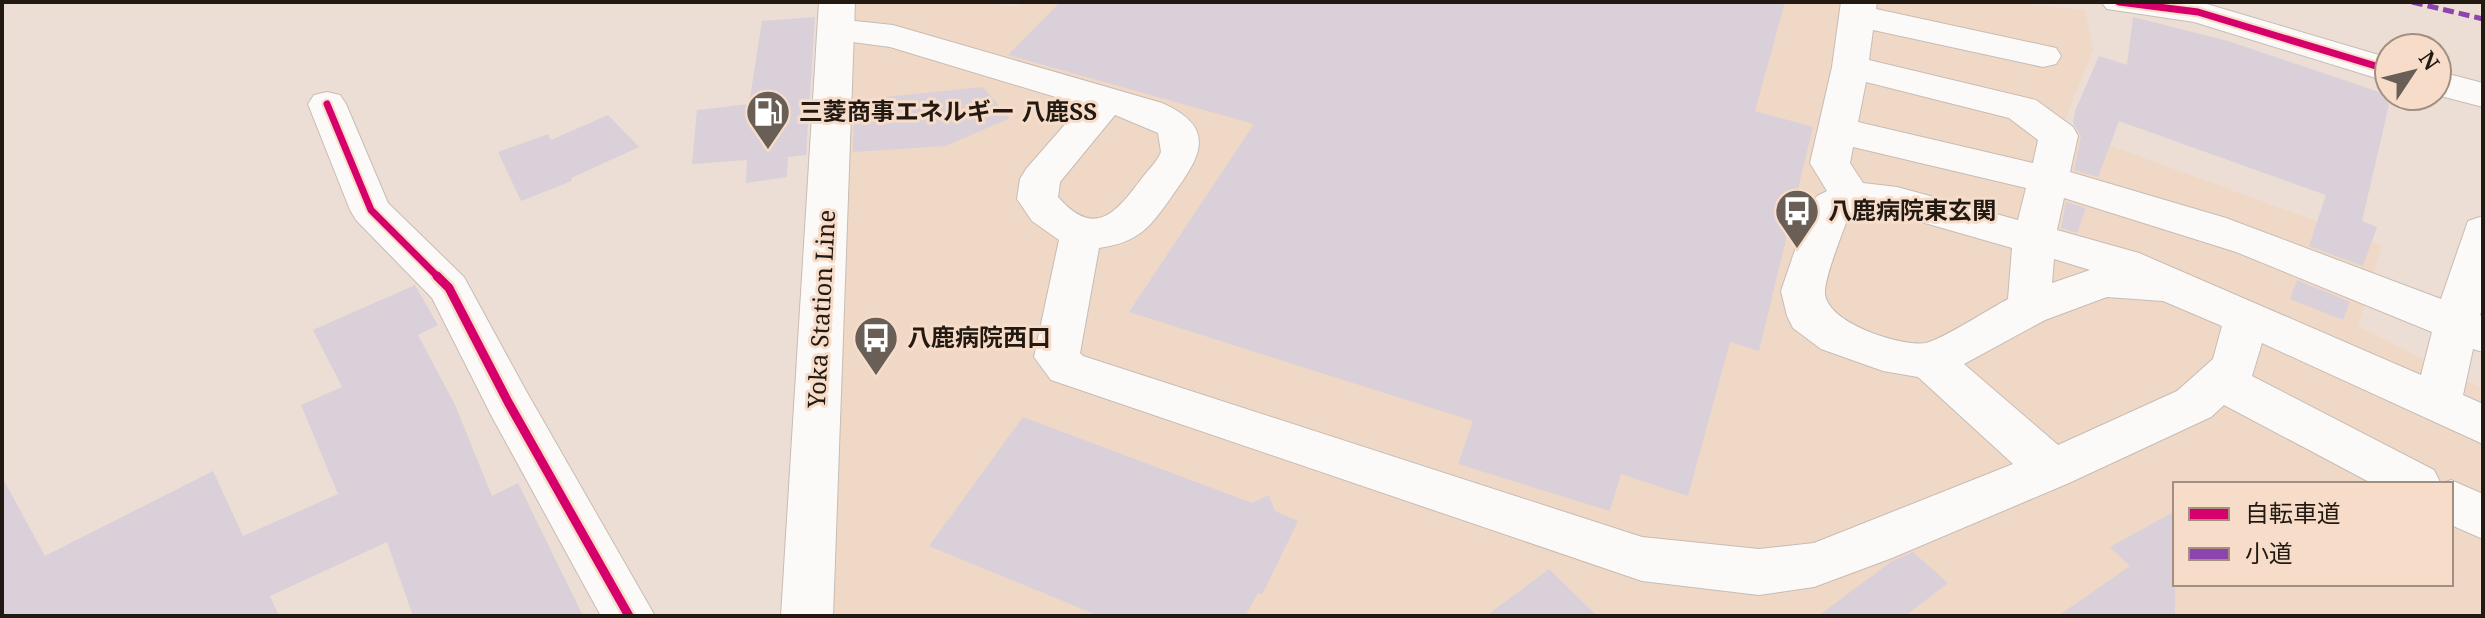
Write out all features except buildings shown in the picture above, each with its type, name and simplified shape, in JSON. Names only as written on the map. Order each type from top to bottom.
[{"type":"street","points":[[2119,2],[2198,12],[2373,65]]},
{"type":"street","points":[[2249,2],[2373,41]]},
{"type":"street","points":[[1850,196],[1830,163],[1850,67],[1858,9],[2043,56]]},
{"type":"street","points":[[836,16],[1148,112],[1172,123],[1180,138],[1180,157],[1136,216],[1117,231],[1092,236],[1069,231],[1049,216],[1037,199],[1040,179],[1107,100]]},
{"type":"street","name":"Yoka Station Line","points":[[807,616],[836,16]]},
{"type":"street","points":[[2453,62],[2483,69]]},
{"type":"street","points":[[1850,67],[2022,109],[2059,136],[2034,237],[2029,308]]},
{"type":"street","points":[[2453,87],[2483,95]]},
{"type":"street","points":[[327,104],[371,210],[449,288],[508,402],[629,616]]},
{"type":"street","points":[[1837,130],[2048,180],[2187,220],[2470,329]]},
{"type":"street","points":[[2052,469],[1931,361],[1883,354],[1837,337],[1809,316],[1803,291],[1831,206],[1850,196],[1897,201],[2124,264],[2168,286],[2317,347],[2483,425]]},
{"type":"street","points":[[2438,403],[2470,329],[2483,231]]},
{"type":"street","points":[[1081,233],[1057,357],[1067,368],[1642,559],[1759,572],[1814,565],[2052,469],[2194,404],[2234,368],[2246,318]]},
{"type":"street","points":[[1931,361],[2029,308],[2105,281],[2168,286]]},
{"type":"street","points":[[2220,381],[2413,482]]},
{"type":"street","points":[[2453,502],[2483,518]]},
{"type":"shaded area","points":[[854,2],[979,2],[1017,7],[1021,2],[2003,2],[2085,10],[2093,50],[2062,128],[2382,245],[2358,326],[2483,389],[2483,616],[832,616]]},
{"type":"marked path","points":[[2412,2],[2483,19]]},
{"type":"cycle path","points":[[2119,2],[2198,12],[2373,65]]},
{"type":"cycle path","points":[[327,104],[371,210],[449,288],[508,402],[629,616]]},
{"type":"place","name":"三菱商事エネルギー 八鹿SS","points":[[768,151]]},
{"type":"place","name":"八鹿病院東玄関","points":[[1797,250]]},
{"type":"place","name":"八鹿病院西口","points":[[876,377]]}]
